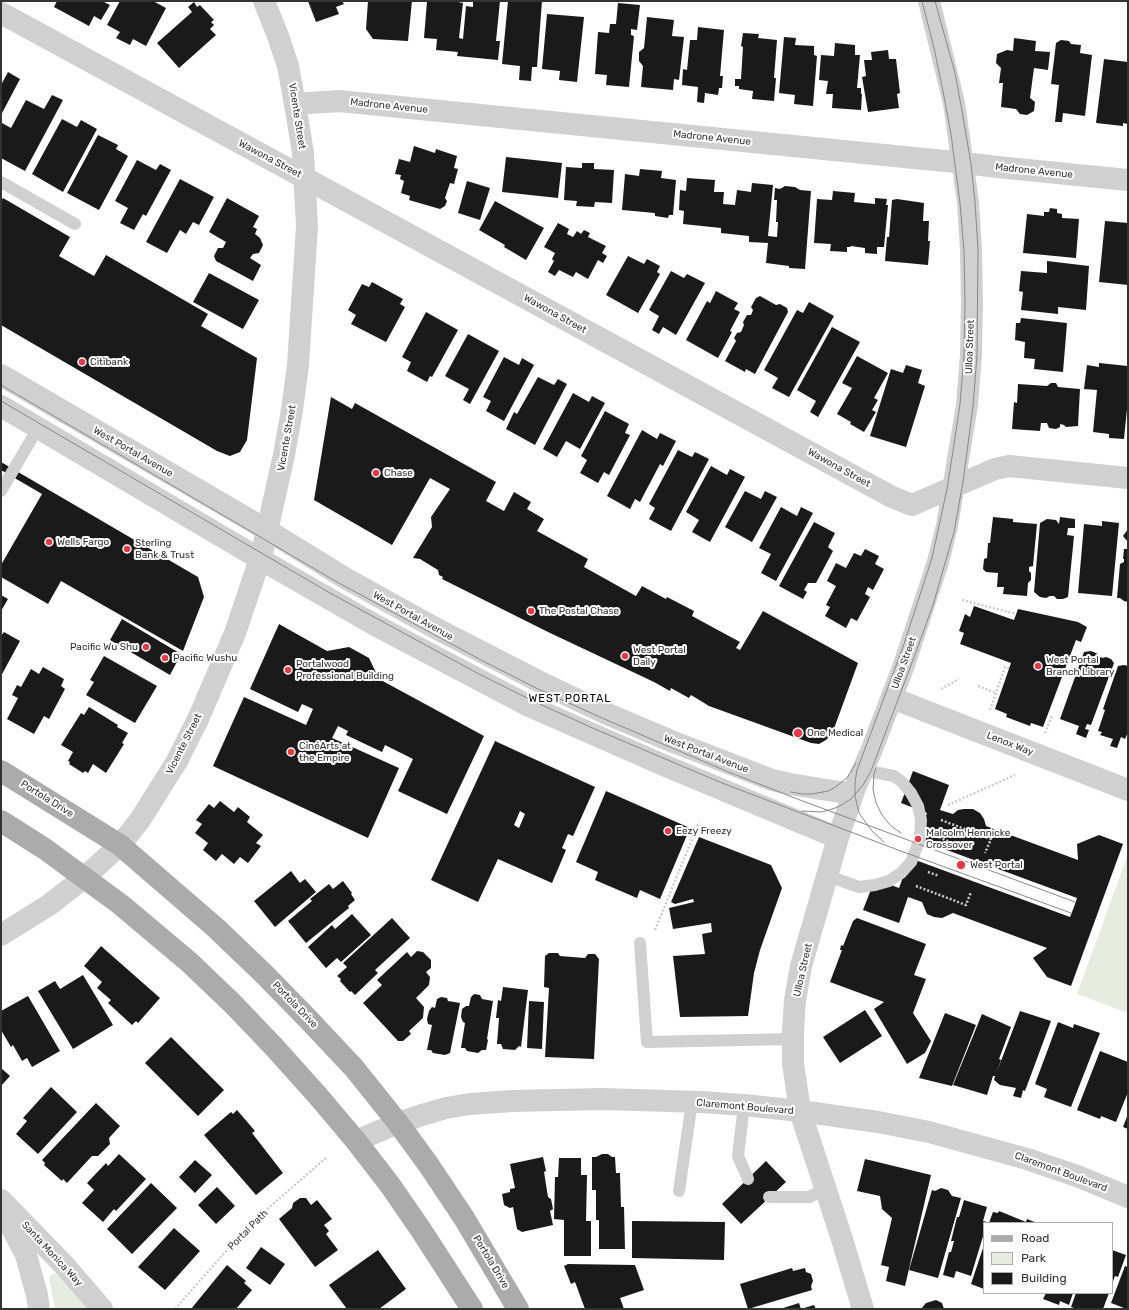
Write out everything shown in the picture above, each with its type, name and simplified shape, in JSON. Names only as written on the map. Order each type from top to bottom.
[{"type":"main road","name":"Portola Drive","points":[[1,771],[120,845],[216,928],[308,1019],[354,1068],[398,1123],[464,1218],[518,1309]]},
{"type":"main road","points":[[1,822],[41,847],[141,920],[189,962],[233,1004],[275,1048],[356,1141],[422,1230],[472,1309]]},
{"type":"street","name":"Vicente Street","points":[[1,935],[49,905],[85,878],[120,845],[140,820],[177,761],[199,717],[235,633],[260,559],[284,455],[298,365],[307,226],[303,153],[288,66],[264,1]]},
{"type":"street","name":"Ulloa Street","points":[[863,1309],[800,1111],[793,1063],[793,1039],[800,974],[838,838],[852,794],[892,698],[910,650],[938,562],[954,486],[967,405],[971,355],[971,250],[968,202],[964,163],[954,103],[929,1]]},
{"type":"street","name":"Wawona Street","points":[[1,13],[892,497],[912,505],[994,469],[1009,466],[1128,478]]},
{"type":"street","name":"Madrone Avenue","points":[[295,104],[339,101],[1128,180]]},
{"type":"street","name":"West Portal Avenue","points":[[1,375],[352,581],[487,656],[605,713],[671,741],[772,780],[852,794]]},
{"type":"street","points":[[1,406],[375,626],[529,706],[838,838]]},
{"type":"street","name":"Lenox Way","points":[[892,698],[1128,790]]},
{"type":"street","name":"Claremont Boulevard","points":[[356,1141],[398,1123],[446,1108],[491,1103],[602,1099],[692,1102],[800,1111],[878,1122],[928,1132],[1027,1158],[1077,1176],[1128,1197]]},
{"type":"street","name":"Santa Monica Way","points":[[1,1200],[65,1266],[102,1309]]},
{"type":"street","name":"Santa Monica Way","points":[[1,1209],[26,1255],[39,1309]]},
{"type":"lane","points":[[1,182],[75,224]]},
{"type":"lane","points":[[1,491],[38,428]]},
{"type":"lane","points":[[828,876],[859,887],[875,886],[901,873],[911,862],[920,839],[921,820],[918,806],[911,793],[902,782],[894,776],[862,770]]},
{"type":"lane","points":[[640,943],[647,1042],[793,1039]]},
{"type":"lane","points":[[679,1191],[692,1102]]},
{"type":"lane","points":[[744,1106],[738,1156],[748,1179]]},
{"type":"lane","points":[[769,1197],[809,1197],[826,1189]]},
{"type":"path","points":[[962,600],[1016,614]]},
{"type":"path","points":[[988,714],[1005,667],[1009,668]]},
{"type":"path","points":[[941,689],[959,679]]},
{"type":"path","points":[[978,686],[996,693]]},
{"type":"path","points":[[1044,735],[1052,716]]},
{"type":"path","points":[[948,805],[1015,775]]},
{"type":"path","points":[[936,819],[991,839],[985,853]]},
{"type":"path","points":[[654,933],[699,822]]},
{"type":"path","points":[[936,837],[952,843]]},
{"type":"path","points":[[924,870],[939,876]]},
{"type":"path","points":[[912,884],[966,905],[971,892]]},
{"type":"path","name":"Portal Path","points":[[175,1309],[250,1224],[327,1157]]},
{"type":"green space","points":[[1128,854],[1128,1013],[1077,994]]},
{"type":"green space","points":[[58,1272],[90,1309],[55,1309],[49,1278],[52,1274]]},
{"type":"building","points":[[57,1],[102,1],[110,5],[101,20],[94,16],[89,26],[54,7]]},
{"type":"building","points":[[120,1],[153,1],[166,8],[146,46],[133,39],[130,45],[116,38],[120,32],[107,25]]},
{"type":"building","points":[[308,1],[342,1],[344,4],[336,7],[339,14],[316,22]]},
{"type":"building","points":[[368,1],[412,1],[408,41],[373,39],[366,29]]},
{"type":"building","points":[[427,1],[458,1],[463,3],[459,38],[463,39],[466,6],[473,7],[473,1],[500,1],[496,41],[500,41],[498,60],[457,56],[458,52],[436,50],[437,39],[424,38]]},
{"type":"building","points":[[508,1],[542,1],[537,67],[532,67],[531,81],[519,80],[520,66],[502,64]]},
{"type":"building","points":[[194,2],[197,7],[200,5],[214,20],[211,22],[214,25],[210,29],[216,35],[179,68],[157,43],[192,12],[188,7]]},
{"type":"building","points":[[618,3],[640,5],[637,30],[631,29],[631,35],[634,36],[629,87],[606,85],[607,75],[595,74],[598,32],[609,33],[610,24],[616,24]]},
{"type":"building","points":[[547,14],[584,17],[577,82],[559,80],[560,71],[542,69]]},
{"type":"building","points":[[647,17],[674,20],[672,36],[684,37],[679,80],[674,79],[673,90],[641,87],[643,66],[639,61],[639,52],[644,48]]},
{"type":"building","points":[[698,27],[724,30],[720,76],[723,76],[722,88],[719,88],[718,95],[705,93],[704,103],[697,102],[698,87],[682,85],[683,69],[687,70],[690,40],[697,40]]},
{"type":"building","points":[[743,33],[759,34],[758,38],[777,40],[774,101],[752,99],[753,91],[739,89],[739,86],[735,86],[735,79],[741,79],[743,47],[741,46]]},
{"type":"building","points":[[784,37],[796,38],[795,45],[814,46],[814,55],[817,56],[813,106],[794,104],[795,95],[779,93]]},
{"type":"building","points":[[1014,38],[1036,41],[1035,51],[1050,52],[1048,70],[1034,68],[1030,98],[1035,102],[1034,111],[1027,115],[1020,114],[1016,109],[1001,107],[1003,83],[999,83],[1001,68],[996,63],[997,54],[1007,50],[1013,51]]},
{"type":"building","points":[[1061,40],[1069,41],[1071,44],[1081,45],[1080,53],[1092,55],[1085,116],[1063,113],[1062,122],[1055,122],[1059,85],[1051,84],[1056,43]]},
{"type":"building","points":[[835,43],[855,45],[855,55],[860,55],[857,88],[861,88],[861,110],[832,108],[833,94],[826,94],[828,81],[819,80],[821,55],[834,56]]},
{"type":"building","points":[[888,50],[889,59],[896,59],[900,93],[897,94],[899,108],[868,112],[862,77],[866,76],[864,60],[872,60],[871,52]]},
{"type":"building","points":[[1104,59],[1128,62],[1128,124],[1123,123],[1123,126],[1096,123]]},
{"type":"building","points":[[8,72],[20,79],[1,115],[1,85]]},
{"type":"building","points":[[52,95],[63,100],[25,171],[1,158],[2,123],[11,128],[26,100],[44,109]]},
{"type":"building","points":[[62,119],[77,127],[81,120],[97,129],[63,192],[32,174]]},
{"type":"building","points":[[98,135],[118,145],[116,149],[128,156],[99,210],[67,193]]},
{"type":"building","points":[[414,146],[435,153],[436,149],[457,156],[454,168],[458,169],[454,184],[450,183],[445,198],[447,201],[445,206],[440,209],[409,200],[410,196],[401,193],[404,181],[400,179],[401,175],[395,174],[399,159],[410,162]]},
{"type":"building","points":[[506,157],[562,163],[558,198],[502,192]]},
{"type":"building","points":[[137,160],[156,170],[160,164],[171,170],[146,216],[143,214],[134,230],[120,223],[128,208],[115,201]]},
{"type":"building","points":[[582,163],[594,163],[594,169],[614,170],[612,203],[595,202],[594,207],[576,206],[577,201],[564,200],[566,167],[582,168]]},
{"type":"building","points":[[640,169],[662,171],[661,178],[676,180],[673,215],[669,215],[668,218],[655,216],[655,213],[622,210],[625,174],[639,176]]},
{"type":"building","points":[[687,178],[715,180],[714,192],[724,192],[723,204],[735,205],[737,190],[751,192],[752,183],[773,185],[768,236],[777,237],[778,222],[776,222],[777,200],[774,200],[775,188],[780,189],[785,186],[811,191],[805,269],[789,268],[789,266],[766,263],[768,243],[749,242],[749,236],[721,233],[721,228],[683,224],[684,211],[679,210],[680,190],[686,191]]},
{"type":"building","points":[[180,179],[214,197],[199,225],[193,222],[186,234],[180,230],[167,253],[146,242]]},
{"type":"building","points":[[467,181],[490,188],[480,220],[458,213]]},
{"type":"building","points":[[833,191],[855,193],[854,202],[875,204],[875,198],[887,199],[886,205],[888,205],[884,247],[877,247],[877,254],[865,253],[865,248],[851,246],[847,247],[847,252],[830,251],[831,244],[814,243],[817,199],[832,200]]},
{"type":"building","points":[[3,198],[70,237],[59,256],[94,276],[106,255],[208,314],[201,326],[257,358],[247,440],[240,452],[230,456],[217,451],[1,325],[1,201]]},
{"type":"building","points":[[227,198],[259,216],[253,227],[257,229],[255,234],[260,238],[263,245],[259,253],[253,254],[250,258],[261,265],[253,281],[216,261],[214,256],[218,248],[223,248],[226,242],[209,232]]},
{"type":"building","points":[[897,199],[924,203],[923,221],[929,221],[928,241],[930,241],[928,265],[885,261],[887,237],[889,237],[892,200]]},
{"type":"building","points":[[495,201],[544,228],[526,260],[504,247],[505,245],[479,230]]},
{"type":"building","points":[[1050,208],[1057,209],[1057,213],[1062,214],[1062,218],[1079,219],[1076,258],[1023,253],[1027,214],[1044,216],[1044,212],[1049,212]]},
{"type":"building","points":[[1105,221],[1128,223],[1128,285],[1099,282]]},
{"type":"building","points":[[558,223],[569,229],[567,234],[573,237],[577,231],[581,234],[584,230],[590,233],[588,237],[606,246],[602,253],[607,256],[603,263],[598,260],[588,279],[576,272],[573,277],[559,270],[555,276],[548,272],[554,261],[552,259],[555,253],[544,247]]},
{"type":"building","points":[[628,256],[644,264],[647,259],[660,266],[657,272],[660,274],[638,313],[606,295]]},
{"type":"building","points":[[1047,261],[1089,266],[1086,310],[1058,307],[1058,314],[1021,310],[1023,292],[1019,291],[1021,271],[1047,273]]},
{"type":"building","points":[[671,271],[684,278],[687,274],[705,283],[676,335],[663,327],[659,334],[652,330],[659,316],[649,310]]},
{"type":"building","points":[[209,273],[259,300],[243,329],[193,302]]},
{"type":"building","points":[[372,282],[403,299],[400,304],[405,307],[386,342],[351,324],[356,315],[348,310],[362,284],[369,287]]},
{"type":"building","points":[[716,291],[738,303],[734,309],[740,312],[730,331],[732,332],[718,358],[686,340],[707,301],[710,303]]},
{"type":"building","points":[[760,296],[776,305],[780,304],[787,308],[788,312],[755,374],[746,369],[745,372],[725,361],[736,341],[734,338],[737,333],[741,332],[744,325],[743,322],[747,315],[751,315],[753,310],[751,307],[756,298]]},
{"type":"building","points":[[809,302],[834,316],[789,397],[772,388],[778,378],[764,370],[797,310],[803,313]]},
{"type":"building","points":[[426,312],[458,330],[432,377],[430,376],[427,382],[407,371],[411,362],[402,357]]},
{"type":"building","points":[[1021,318],[1067,323],[1063,372],[1034,369],[1035,359],[1024,358],[1025,342],[1015,340],[1016,323],[1020,323]]},
{"type":"building","points":[[832,327],[860,342],[818,417],[810,412],[816,401],[797,390]]},
{"type":"building","points":[[468,334],[499,351],[470,404],[463,400],[469,389],[445,376]]},
{"type":"building","points":[[857,356],[888,373],[874,398],[878,400],[872,410],[876,412],[864,432],[837,414],[852,388],[842,383]]},
{"type":"building","points":[[504,357],[519,365],[522,358],[534,365],[504,421],[486,411],[491,401],[483,397]]},
{"type":"building","points":[[1099,363],[1128,366],[1128,399],[1124,439],[1109,438],[1109,434],[1093,432],[1097,390],[1084,389],[1087,365],[1099,367]]},
{"type":"building","points":[[906,365],[922,370],[918,383],[925,386],[906,447],[870,436],[891,369],[903,373]]},
{"type":"building","points":[[538,377],[554,385],[558,379],[567,384],[535,445],[506,429],[514,412],[517,414]]},
{"type":"building","points":[[1051,383],[1056,383],[1058,387],[1080,389],[1078,426],[1066,427],[1060,424],[1060,427],[1056,429],[1049,428],[1047,423],[1041,423],[1040,431],[1012,429],[1014,402],[1017,403],[1018,384],[1047,386]]},
{"type":"building","points":[[573,393],[589,402],[592,396],[605,403],[580,449],[566,441],[557,457],[543,449]]},
{"type":"building","points":[[331,397],[352,409],[355,403],[496,482],[486,501],[504,511],[514,492],[531,502],[527,509],[544,519],[537,531],[588,559],[584,567],[636,596],[642,586],[666,599],[667,597],[694,611],[692,616],[740,642],[736,648],[740,650],[763,611],[858,663],[832,734],[819,744],[811,743],[709,706],[691,695],[689,698],[671,688],[670,691],[442,579],[443,577],[439,575],[438,570],[420,559],[413,558],[432,527],[431,517],[450,489],[430,478],[392,545],[314,500]]},
{"type":"building","points":[[605,411],[629,424],[625,433],[630,435],[609,475],[604,472],[598,483],[580,473],[587,460],[581,456]]},
{"type":"building","points":[[642,430],[657,439],[660,433],[676,441],[663,466],[660,464],[640,502],[635,499],[630,509],[607,496]]},
{"type":"building","points":[[678,450],[692,457],[695,452],[709,459],[671,531],[649,519],[655,508],[649,504]]},
{"type":"building","points":[[1,462],[198,577],[204,597],[183,651],[61,581],[48,604],[1,577],[1,565],[42,494],[1,470]]},
{"type":"building","points":[[711,466],[727,475],[730,469],[745,477],[710,542],[692,532],[699,520],[686,512]]},
{"type":"building","points":[[745,491],[761,499],[765,491],[777,497],[752,542],[725,527]]},
{"type":"building","points":[[781,507],[797,516],[801,507],[813,513],[776,581],[761,573],[771,554],[759,548]]},
{"type":"building","points":[[993,517],[1013,519],[1013,522],[1037,524],[1033,566],[1029,567],[1031,580],[1028,583],[1027,596],[1003,594],[1004,587],[997,587],[998,573],[986,572],[983,569],[984,559],[987,558],[988,543],[990,543]]},
{"type":"building","points":[[1060,517],[1075,519],[1075,528],[1068,528],[1067,535],[1074,536],[1068,597],[1057,599],[1054,596],[1046,598],[1040,597],[1034,592],[1040,523],[1047,519],[1056,520],[1059,524]]},
{"type":"building","points":[[1102,521],[1119,523],[1112,596],[1078,593],[1084,524],[1102,526]]},
{"type":"building","points":[[814,522],[835,533],[828,547],[833,551],[816,583],[808,583],[804,590],[807,592],[803,599],[779,586]]},
{"type":"building","points":[[1128,529],[1128,542],[1123,536]]},
{"type":"building","points":[[1127,544],[1128,602],[1117,598],[1120,564],[1124,562],[1124,549],[1127,549]]},
{"type":"building","points":[[865,549],[879,556],[875,564],[884,569],[873,590],[868,587],[865,594],[870,597],[857,621],[851,618],[846,628],[825,616],[830,607],[826,605],[836,586],[827,581],[836,563],[846,568],[854,553],[861,556]]},
{"type":"building","points":[[1,595],[8,599],[1,611]]},
{"type":"building","name":"West Portal Branch Library","points":[[974,606],[1014,620],[1018,609],[1078,622],[1087,627],[1081,642],[1076,640],[1043,727],[1031,723],[1030,726],[1006,717],[1007,714],[995,709],[1011,663],[960,644],[964,633],[959,631],[965,614],[970,617]]},
{"type":"building","name":"Pacific Wu Shu","points":[[122,619],[181,654],[170,675],[110,640]]},
{"type":"building","points":[[279,624],[327,651],[349,647],[369,658],[379,679],[484,736],[447,814],[398,791],[413,759],[385,745],[382,752],[346,735],[348,731],[338,726],[332,738],[399,768],[368,838],[213,766],[244,697],[306,725],[313,709],[302,704],[298,712],[250,689]]},
{"type":"building","points":[[4,632],[20,641],[1,676],[1,636]]},
{"type":"building","points":[[1091,651],[1098,654],[1100,657],[1111,659],[1114,663],[1091,725],[1087,724],[1085,729],[1089,730],[1086,738],[1076,734],[1079,726],[1060,719],[1084,652]]},
{"type":"building","points":[[104,656],[157,686],[135,723],[86,695],[94,682],[90,680]]},
{"type":"building","points":[[1118,666],[1128,666],[1128,732],[1125,739],[1121,737],[1117,748],[1110,746],[1113,739],[1100,735],[1102,732],[1098,731],[1105,710],[1103,709]]},
{"type":"building","points":[[43,667],[64,679],[61,686],[65,689],[49,719],[44,716],[34,734],[7,719],[18,698],[12,695],[17,685],[21,687],[31,669],[39,674]]},
{"type":"building","points":[[89,707],[128,733],[122,743],[124,744],[106,773],[93,764],[88,773],[85,771],[83,773],[69,764],[70,762],[68,761],[73,752],[61,745],[81,713],[84,715]]},
{"type":"building","points":[[495,741],[595,787],[573,836],[568,834],[562,848],[566,850],[552,883],[498,859],[478,902],[431,880]],"holes":[[[520,811],[525,814],[519,828],[514,825]]]},
{"type":"building","points":[[913,771],[949,785],[940,810],[953,814],[958,810],[973,809],[980,813],[986,826],[1078,860],[1077,844],[1099,835],[1123,844],[1071,986],[1047,977],[1033,958],[1047,948],[953,913],[942,918],[934,917],[927,914],[922,902],[908,897],[899,923],[863,910],[875,879],[899,888],[910,858],[1070,917],[1074,907],[1077,898],[917,839],[927,813],[901,803]]},
{"type":"building","points":[[606,791],[690,828],[660,899],[640,890],[637,898],[595,880],[598,872],[576,862]]},
{"type":"building","points":[[220,801],[234,812],[238,807],[250,817],[247,822],[263,835],[256,843],[261,846],[248,863],[240,857],[234,864],[222,854],[216,861],[203,850],[208,843],[195,833],[202,824],[196,820],[209,804],[214,808]]},
{"type":"building","points":[[699,837],[771,865],[782,888],[760,950],[754,973],[748,1016],[680,1017],[673,956],[705,954],[702,934],[712,932],[711,923],[673,929],[669,908],[694,902],[693,899],[675,904],[671,902]]},
{"type":"building","points":[[291,871],[300,883],[305,879],[316,892],[275,927],[254,901]]},
{"type":"building","points":[[343,881],[352,893],[351,894],[355,900],[348,906],[349,908],[306,943],[288,921],[312,901],[310,899],[329,884],[333,889]]},
{"type":"building","points":[[352,914],[371,935],[341,962],[337,958],[326,968],[308,947],[332,925],[335,929]]},
{"type":"building","points":[[392,918],[410,938],[375,970],[378,973],[355,995],[351,991],[350,992],[340,981],[341,979],[337,976],[347,967],[343,963]]},
{"type":"building","points":[[857,918],[926,944],[914,975],[926,979],[913,1013],[931,1041],[925,1053],[907,1064],[874,1009],[884,1002],[830,982],[842,950],[840,950],[841,945],[843,946],[853,921]]},
{"type":"building","points":[[101,946],[160,998],[138,1023],[136,1021],[132,1025],[108,1003],[111,1000],[97,988],[102,982],[84,966]]},
{"type":"building","points":[[417,951],[423,952],[431,960],[431,968],[426,972],[430,977],[429,985],[416,998],[424,1007],[423,1018],[409,1031],[411,1034],[403,1041],[398,1041],[363,1003],[382,985],[377,980],[407,952],[411,957]]},
{"type":"building","points":[[549,953],[558,953],[560,956],[585,958],[588,954],[595,954],[599,959],[594,1059],[545,1057],[549,988],[544,987],[545,956]]},
{"type":"building","points":[[83,975],[113,1025],[73,1049],[38,991],[55,981],[60,989]]},
{"type":"building","points":[[503,987],[528,990],[521,1047],[519,1046],[515,1050],[503,1049],[501,1044],[497,1044],[499,1018],[496,1018],[498,1000],[501,1001]]},
{"type":"building","points":[[474,994],[480,995],[482,999],[493,1001],[486,1050],[482,1050],[478,1053],[461,1048],[465,1023],[461,1017],[462,1009],[469,1006],[471,997]]},
{"type":"building","points":[[28,996],[60,1051],[32,1067],[27,1058],[22,1061],[13,1045],[11,1047],[1,1030],[1,1011]]},
{"type":"building","points":[[441,997],[447,998],[448,1001],[460,1003],[450,1053],[445,1055],[433,1053],[431,1050],[427,1050],[432,1025],[428,1024],[427,1019],[429,1011],[432,1007],[435,1008],[437,999]]},
{"type":"building","points":[[529,1001],[544,1002],[542,1049],[527,1048]]},
{"type":"building","points":[[865,1010],[882,1036],[840,1063],[823,1037]]},
{"type":"building","points":[[1020,1011],[1051,1021],[1021,1098],[1013,1096],[1016,1088],[1000,1085],[994,1080],[995,1076],[993,1076],[987,1095],[953,1085],[982,1014],[1011,1027],[999,1059],[1001,1060],[996,1074]]},
{"type":"building","points":[[945,1013],[976,1025],[952,1086],[919,1078]]},
{"type":"building","points":[[1058,1022],[1073,1028],[1074,1024],[1100,1033],[1071,1107],[1044,1097],[1047,1089],[1035,1084]]},
{"type":"building","points":[[171,1037],[224,1090],[198,1116],[145,1063]]},
{"type":"building","points":[[1100,1051],[1128,1062],[1128,1092],[1116,1122],[1101,1116],[1100,1119],[1077,1110]]},
{"type":"building","points":[[1,1068],[10,1076],[1,1086]]},
{"type":"building","points":[[51,1087],[77,1112],[38,1154],[16,1134],[27,1121],[23,1118]]},
{"type":"building","points":[[96,1103],[120,1126],[109,1138],[110,1144],[98,1156],[92,1156],[67,1183],[63,1179],[62,1181],[44,1165],[45,1163],[42,1160]]},
{"type":"building","points":[[237,1110],[255,1131],[252,1133],[283,1173],[256,1195],[204,1135],[231,1112],[233,1114]]},
{"type":"building","points":[[1128,1114],[1128,1129],[1123,1127]]},
{"type":"building","points":[[119,1154],[146,1179],[116,1211],[114,1209],[103,1222],[82,1203],[94,1190],[87,1183],[106,1163],[108,1166]]},
{"type":"building","points":[[608,1154],[615,1157],[616,1173],[620,1173],[621,1207],[624,1207],[625,1249],[599,1249],[599,1220],[596,1220],[596,1190],[592,1190],[592,1157]]},
{"type":"building","points":[[543,1157],[546,1171],[544,1172],[548,1197],[551,1199],[553,1209],[550,1211],[553,1225],[522,1232],[517,1229],[513,1207],[510,1208],[504,1205],[502,1194],[510,1192],[510,1189],[515,1188],[510,1164]]},
{"type":"building","points":[[559,1158],[581,1158],[581,1175],[587,1175],[586,1221],[591,1221],[591,1256],[564,1256],[564,1220],[554,1219],[555,1177],[558,1177]]},
{"type":"building","points":[[865,1159],[931,1175],[905,1286],[886,1281],[889,1267],[881,1265],[892,1218],[882,1209],[880,1196],[857,1191]]},
{"type":"building","points":[[195,1160],[212,1175],[195,1193],[179,1177]]},
{"type":"building","points":[[766,1161],[786,1182],[741,1224],[722,1204]]},
{"type":"building","points":[[151,1183],[177,1208],[132,1254],[107,1229]]},
{"type":"building","points":[[217,1187],[235,1206],[216,1224],[198,1205]]},
{"type":"building","points":[[941,1188],[948,1190],[952,1196],[961,1198],[938,1278],[909,1270],[932,1190],[935,1191]]},
{"type":"building","points":[[300,1198],[306,1198],[311,1205],[317,1200],[332,1219],[324,1225],[329,1231],[326,1234],[338,1250],[315,1267],[279,1219],[292,1208],[293,1203]]},
{"type":"building","points":[[964,1200],[987,1207],[983,1221],[987,1222],[983,1222],[983,1236],[971,1276],[956,1271],[954,1278],[943,1275],[949,1252],[951,1252],[954,1241],[951,1241],[957,1217],[959,1217]]},
{"type":"building","points":[[999,1211],[1026,1222],[989,1222],[993,1212],[998,1213]]},
{"type":"building","points":[[1027,1219],[1034,1222],[1026,1222]]},
{"type":"building","points":[[632,1221],[725,1222],[724,1260],[632,1258]]},
{"type":"building","points":[[174,1228],[200,1251],[165,1290],[138,1267]]},
{"type":"building","points":[[261,1247],[285,1264],[270,1285],[246,1268]]},
{"type":"building","points":[[983,1248],[983,1289],[971,1284]]},
{"type":"building","points":[[378,1250],[406,1289],[379,1309],[347,1309],[329,1285]]},
{"type":"building","points":[[1113,1250],[1126,1255],[1118,1277],[1115,1276],[1113,1281]]},
{"type":"building","points":[[568,1264],[635,1265],[644,1290],[620,1298],[624,1309],[585,1309],[575,1282],[571,1284],[564,1266]]},
{"type":"building","points":[[227,1265],[246,1281],[244,1283],[252,1290],[236,1309],[191,1309]]},
{"type":"building","points":[[1125,1266],[1128,1267],[1128,1309],[1123,1309],[1124,1308],[1111,1303]]},
{"type":"building","points":[[792,1268],[793,1271],[805,1268],[806,1272],[811,1274],[813,1281],[811,1286],[812,1290],[748,1309],[740,1284]]},
{"type":"building","points":[[1046,1294],[1073,1294],[1069,1305],[1060,1301],[1059,1305],[1043,1299]]},
{"type":"building","points":[[1076,1294],[1109,1294],[1103,1309],[1077,1309],[1071,1307]]},
{"type":"building","points":[[936,1300],[942,1303],[944,1309],[921,1309],[926,1303]]},
{"type":"building","points":[[799,1303],[801,1309],[780,1309]]},
{"type":"building","points":[[814,1305],[816,1309],[801,1309]]},
{"type":"tram line","points":[[884,842],[872,831],[859,813],[855,796],[855,782],[857,770],[903,647],[932,558],[947,489],[953,451],[960,404],[964,355],[964,251],[960,203],[951,134],[943,91],[922,1]]},
{"type":"tram line","points":[[802,811],[821,812],[838,807],[851,799],[863,785],[871,771],[933,605],[954,532],[963,482],[973,406],[977,355],[978,250],[971,164],[962,111],[955,73],[935,1]]},
{"type":"tram line","points":[[1,385],[337,582],[538,689],[726,771],[1075,902]]},
{"type":"tram line","points":[[1,401],[330,593],[477,673],[533,701],[722,783],[898,850],[1071,913]]},
{"type":"tram line","points":[[791,792],[812,794],[828,791],[847,778],[856,763]]},
{"type":"tram line","points":[[876,768],[873,789],[876,803],[882,815],[891,826],[901,833]]},
{"type":"place","name":"Citibank","points":[[82,362]]},
{"type":"place","name":"Chase","points":[[376,473]]},
{"type":"place","name":"Wells Fargo","points":[[49,542]]},
{"type":"place","name":"Sterling Bank & Trust","points":[[127,549]]},
{"type":"place","name":"The Postal Chase","points":[[531,611]]},
{"type":"place","name":"Pacific Wu Shu","points":[[146,647]]},
{"type":"place","name":"West Portal Daily","points":[[625,656]]},
{"type":"place","name":"Pacific Wushu","points":[[165,658]]},
{"type":"place","name":"West Portal Branch Library","points":[[1038,666]]},
{"type":"place","name":"Portalwood Professional Building","points":[[288,670]]},
{"type":"place","name":"One Medical","points":[[798,733]]},
{"type":"place","name":"CinéArts at the Empire","points":[[291,752]]},
{"type":"place","name":"Eezy Freezy","points":[[668,831]]},
{"type":"place","name":"Malcolm Hennicke Crossover","points":[[918,839]]},
{"type":"place","name":"West Portal","points":[[961,865]]},
{"type":"district","name":"WEST PORTAL","points":[[570,699]]}]
